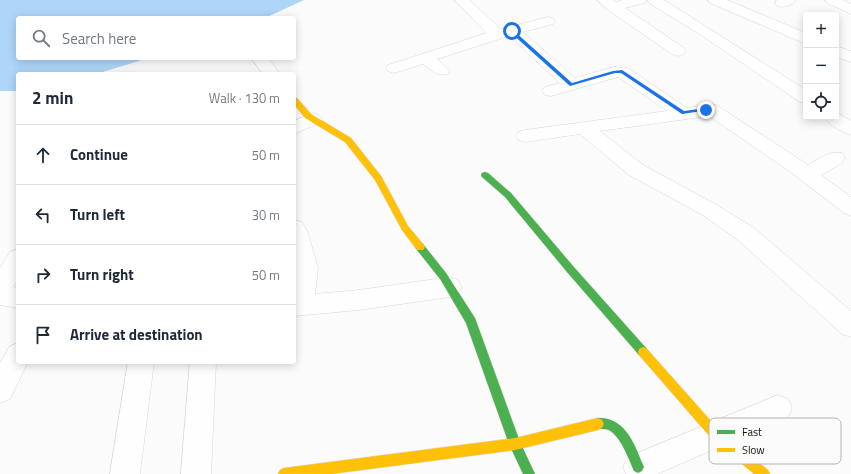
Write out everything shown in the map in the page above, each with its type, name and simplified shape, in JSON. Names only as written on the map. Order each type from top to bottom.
[{"type":"street","points":[[609,3],[639,0]]},
{"type":"street","points":[[654,0],[709,34],[803,96]]},
{"type":"street","points":[[715,0],[803,38]]},
{"type":"street","points":[[832,0],[851,10]]},
{"type":"street","points":[[466,1],[572,85]]},
{"type":"street","points":[[609,3],[678,52]]},
{"type":"street","points":[[394,68],[548,21]]},
{"type":"street","points":[[839,52],[851,58]]},
{"type":"street","points":[[426,57],[442,71]]},
{"type":"street","points":[[261,60],[270,72]]},
{"type":"street","points":[[551,91],[614,72],[622,72],[683,113]]},
{"type":"street","points":[[296,102],[308,116],[348,140],[378,178],[405,228],[450,287],[471,321],[515,444],[529,474]]},
{"type":"street","points":[[525,136],[712,110],[718,112],[807,174],[851,208]]},
{"type":"street","points":[[296,127],[313,119]]},
{"type":"street","points":[[838,120],[851,129]]},
{"type":"street","points":[[583,127],[606,148],[636,170],[708,209],[746,234],[851,326]]},
{"type":"street","points":[[807,174],[836,158]]},
{"type":"street","points":[[485,175],[508,195],[570,269],[709,427]]},
{"type":"street","points":[[296,231],[306,268],[298,306],[358,300],[450,287]]},
{"type":"street","points":[[0,289],[16,261]]},
{"type":"street","points":[[0,295],[16,298]]},
{"type":"street","points":[[0,390],[16,359]]},
{"type":"street","points":[[125,474],[141,364]]},
{"type":"street","points":[[196,474],[203,364]]},
{"type":"street","points":[[754,418],[778,408]]},
{"type":"street","points":[[284,474],[515,444],[601,423],[608,423],[618,429],[640,470],[709,437]]},
{"type":"street","points":[[752,464],[764,474]]},
{"type":"water","points":[[0,0],[304,0],[269,16],[16,16],[16,60],[142,60],[103,72],[16,72],[16,91],[0,91]]},
{"type":"traffic: fast","points":[[485,175],[508,195],[570,269],[643,352]]},
{"type":"traffic: fast","points":[[420,247],[443,276],[471,321],[515,444],[529,474]]},
{"type":"traffic: fast","points":[[598,424],[606,423],[619,431],[624,437],[638,467]]},
{"type":"traffic: slow","points":[[296,102],[308,116],[348,140],[378,178],[405,228],[420,247]]},
{"type":"traffic: slow","points":[[643,352],[709,427]]},
{"type":"traffic: slow","points":[[284,474],[515,444],[598,424]]},
{"type":"traffic: slow","points":[[752,464],[764,474]]},
{"type":"route","points":[[512,31],[572,85],[618,71],[625,73],[683,113],[706,110]]}]
